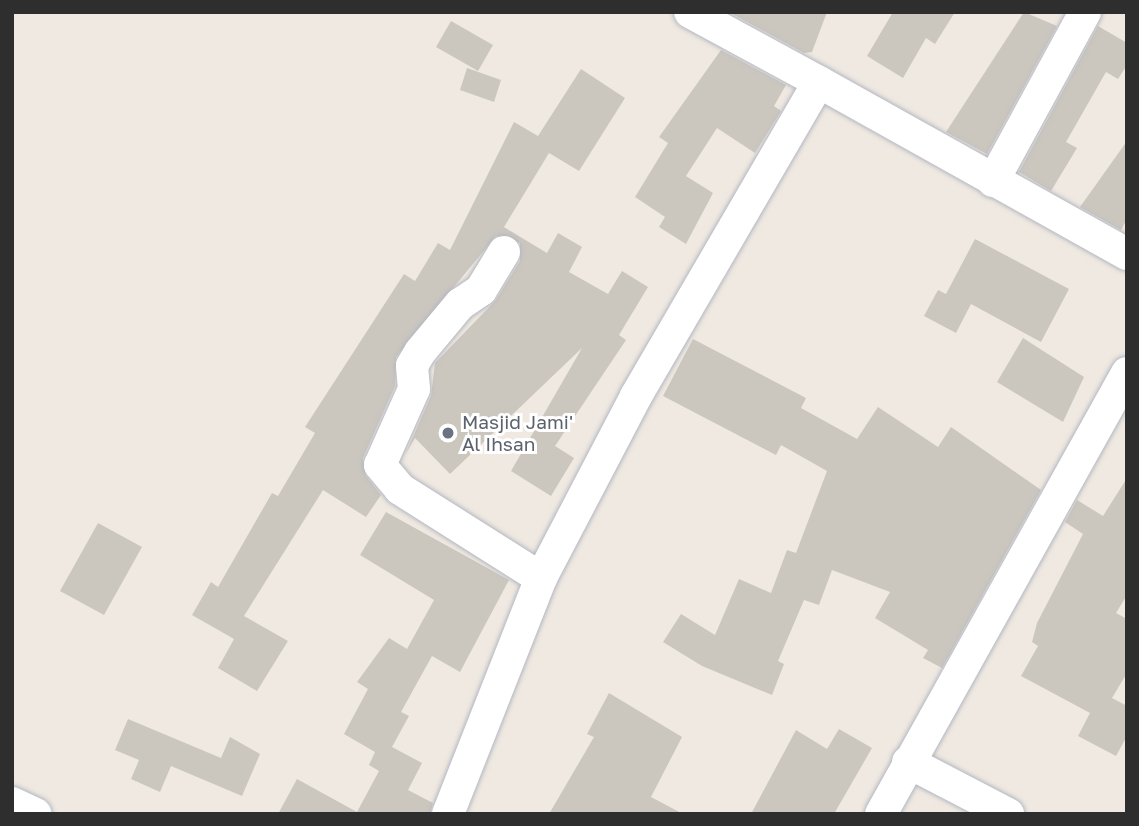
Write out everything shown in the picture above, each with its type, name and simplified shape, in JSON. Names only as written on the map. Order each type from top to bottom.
[{"type":"street","points":[[690,12],[1127,254]]},
{"type":"street","points":[[993,181],[1084,12]]},
{"type":"street","points":[[448,814],[541,578],[636,396],[819,82]]},
{"type":"street","points":[[503,252],[481,290],[460,304],[420,352],[412,366],[414,389],[380,465],[400,489],[541,578]]},
{"type":"street","points":[[881,814],[1127,373]]},
{"type":"street","points":[[908,762],[1008,814]]},
{"type":"street","points":[[12,803],[36,814]]},
{"type":"building","points":[[729,12],[827,12],[812,52],[804,53]]},
{"type":"building","points":[[893,12],[955,12],[935,44],[926,38],[903,78],[867,56]]},
{"type":"building","points":[[1024,12],[1057,26],[987,154],[946,132]]},
{"type":"building","points":[[451,21],[493,45],[478,71],[436,47]]},
{"type":"building","points":[[1098,26],[1127,43],[1127,65],[1118,79],[1106,72],[1066,142],[1077,148],[1051,191],[1019,172]]},
{"type":"building","points":[[721,50],[786,85],[774,106],[781,111],[755,153],[717,128],[686,176],[713,193],[686,244],[659,227],[665,217],[635,197],[668,143],[659,137]]},
{"type":"building","points":[[467,68],[501,80],[494,102],[460,90]]},
{"type":"building","points":[[581,69],[625,98],[579,171],[549,153],[504,227],[547,253],[558,233],[582,247],[569,272],[608,294],[622,271],[648,287],[619,335],[626,340],[555,446],[574,458],[551,496],[511,471],[582,348],[450,474],[415,438],[406,453],[431,396],[435,363],[496,300],[520,261],[520,243],[496,236],[396,357],[395,386],[363,458],[366,476],[381,495],[366,517],[323,490],[244,616],[288,641],[257,691],[218,668],[234,639],[192,615],[211,582],[218,587],[272,493],[278,496],[315,433],[305,427],[404,274],[415,281],[438,243],[450,250],[514,122],[538,136]]},
{"type":"building","points":[[1127,141],[1127,219],[1121,230],[1080,207]]},
{"type":"building","points":[[975,239],[1069,289],[1041,342],[971,304],[956,333],[924,316],[938,290],[946,294]]},
{"type":"building","points":[[1023,338],[1084,377],[1063,422],[997,382]]},
{"type":"building","points":[[693,339],[806,398],[801,408],[857,439],[878,407],[938,447],[951,427],[1041,490],[942,668],[923,658],[928,650],[875,618],[890,592],[832,570],[819,605],[804,600],[778,661],[784,664],[772,695],[702,666],[663,642],[681,614],[715,635],[739,579],[771,593],[787,550],[796,553],[827,471],[781,445],[776,455],[663,396]]},
{"type":"building","points":[[1127,478],[1127,595],[1116,613],[1127,619],[1127,673],[1112,698],[1127,706],[1127,736],[1116,756],[1078,736],[1090,713],[1021,676],[1038,646],[1032,642],[1037,623],[1083,534],[1065,522],[1077,500],[1103,516]]},
{"type":"building","points":[[386,512],[509,580],[460,672],[432,656],[401,712],[409,716],[392,747],[422,763],[408,790],[433,803],[430,814],[278,814],[297,779],[357,812],[379,771],[369,765],[375,752],[344,734],[368,689],[357,682],[389,638],[407,649],[434,600],[360,555]]},
{"type":"building","points":[[98,523],[142,547],[104,615],[60,591]]},
{"type":"building","points":[[609,693],[682,737],[651,797],[683,814],[549,814],[594,737],[587,734]]},
{"type":"building","points":[[128,719],[221,758],[230,737],[260,754],[242,796],[171,766],[160,792],[131,779],[139,760],[115,750]]},
{"type":"building","points":[[839,729],[872,748],[834,814],[751,814],[796,730],[827,749]]},
{"type":"place","name":"Masjid Jami' Al Ihsan","points":[[448,433]]}]
